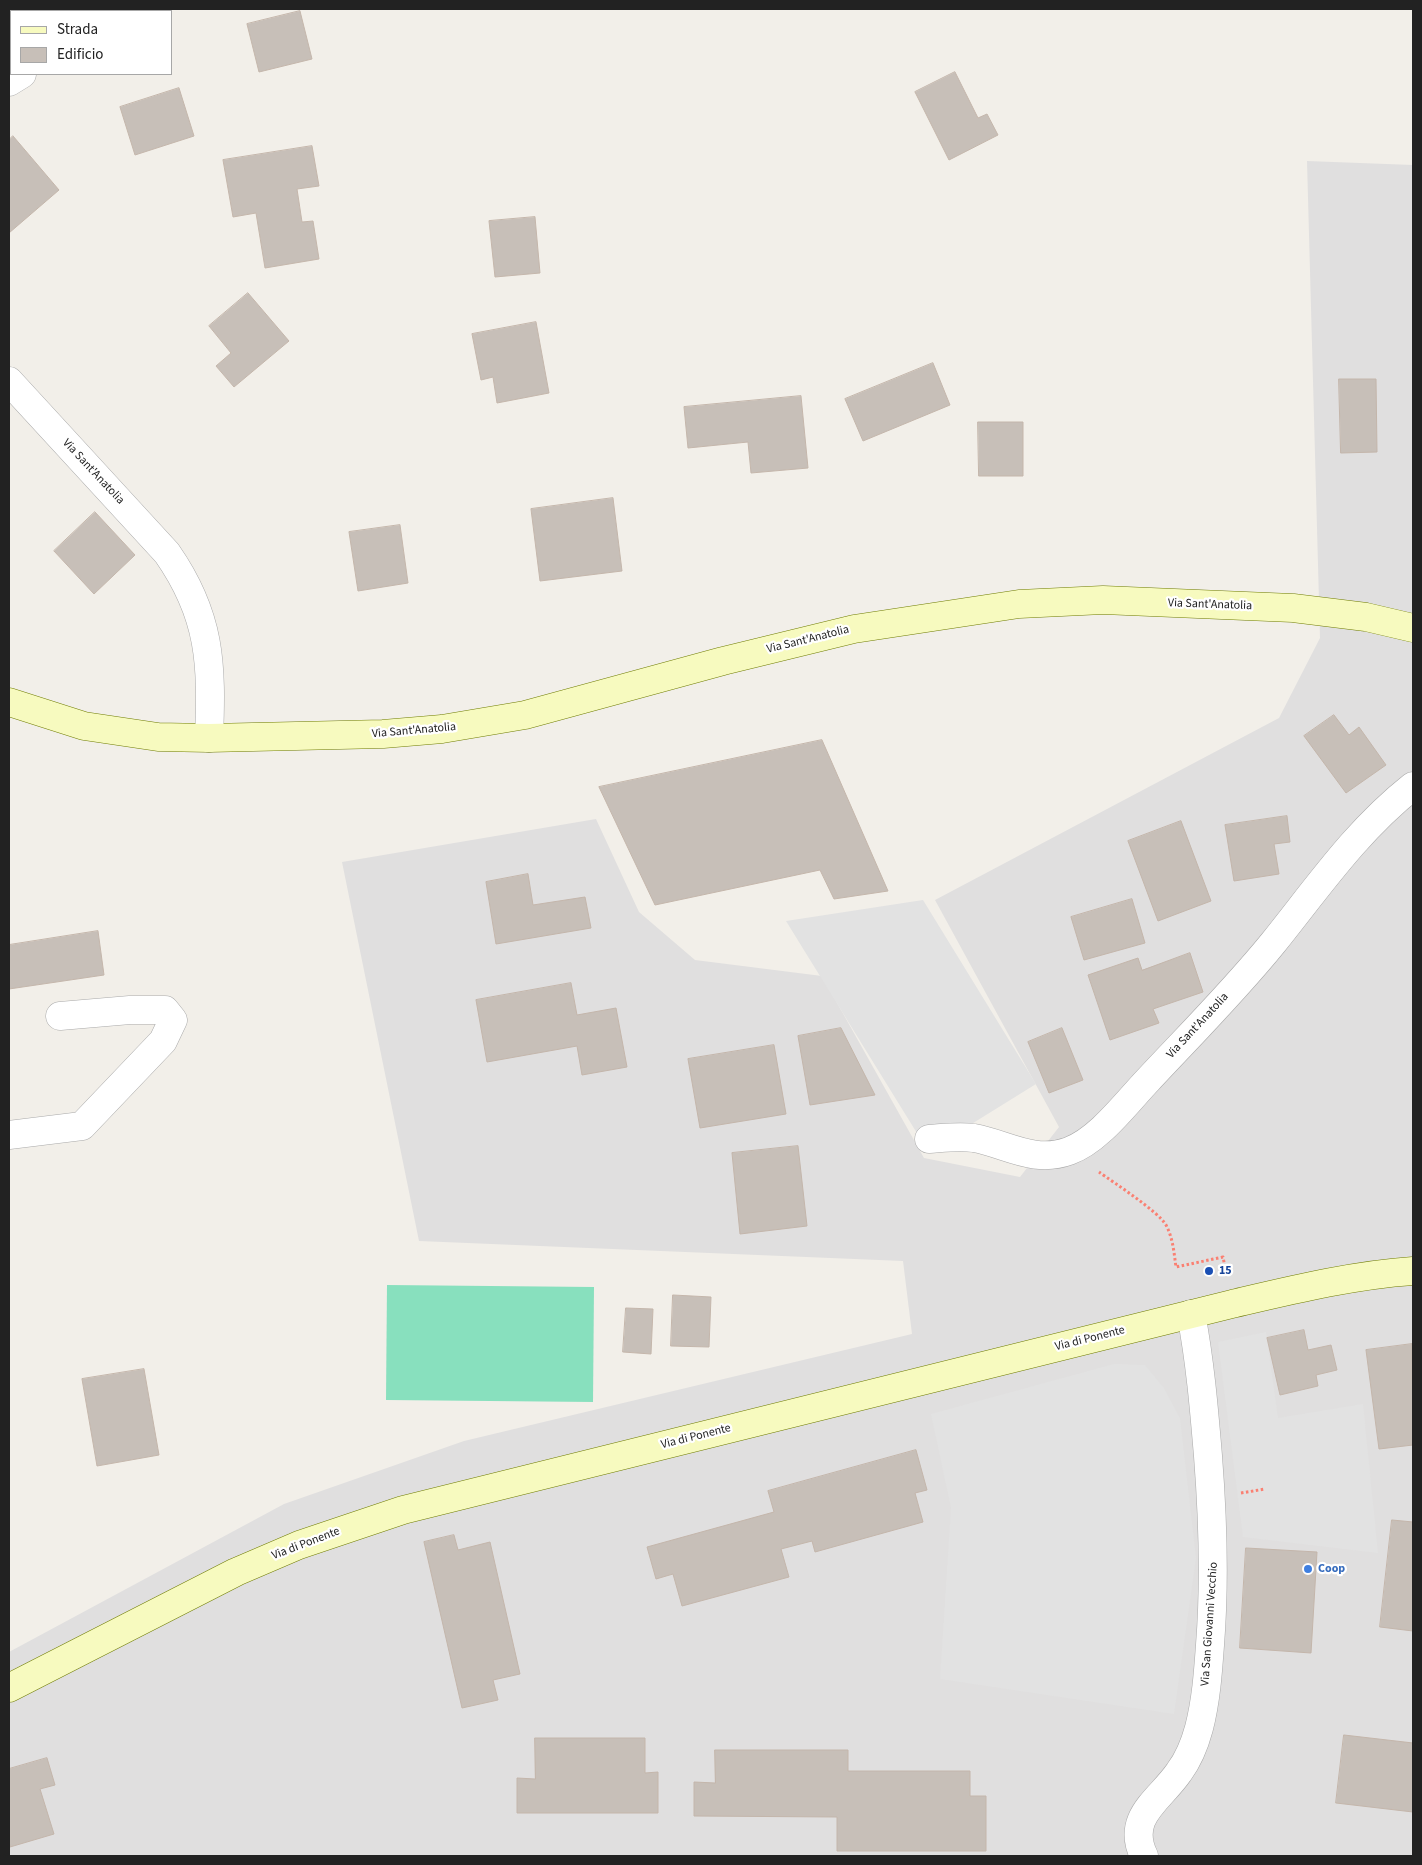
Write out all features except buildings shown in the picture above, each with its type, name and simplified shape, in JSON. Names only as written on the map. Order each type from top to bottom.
[{"type":"main road","name":"Via Sant'Anatolia","points":[[9,702],[69,722],[158,737],[209,738],[411,733],[525,715],[723,661],[854,629],[1019,604],[1103,600],[1294,608],[1366,617],[1413,628]]},
{"type":"main road","name":"Via di Ponente","points":[[9,1688],[236,1572],[299,1545],[376,1518],[1232,1304],[1329,1283],[1413,1271]]},
{"type":"street","points":[[9,82],[20,75]]},
{"type":"street","name":"Via Sant'Anatolia","points":[[9,381],[161,546],[185,580],[197,608],[207,646],[211,679],[209,738]]},
{"type":"street","name":"Via Sant'Anatolia","points":[[928,1139],[974,1138],[1019,1152],[1048,1155],[1070,1150],[1096,1134],[1204,1021],[1272,944],[1338,859],[1370,824],[1413,786]]},
{"type":"street","points":[[9,1135],[82,1126],[163,1041],[173,1020],[165,1010],[130,1010],[60,1016]]},
{"type":"street","name":"Via San Giovanni Vecchio","points":[[1144,1856],[1141,1849],[1139,1831],[1144,1813],[1179,1772],[1192,1747],[1198,1728],[1204,1698],[1211,1631],[1214,1562],[1212,1508],[1201,1373],[1192,1314]]},
{"type":"path","points":[[1070,1150],[1157,1215],[1166,1224],[1172,1239],[1176,1267],[1223,1257],[1232,1304]]},
{"type":"shaded area","points":[[1307,161],[1413,165],[1413,1856],[9,1856],[9,1652],[284,1504],[464,1441],[912,1334],[903,1261],[419,1241],[342,862],[596,819],[639,912],[695,960],[822,976],[924,1158],[1020,1177],[1059,1127],[935,900],[1279,718],[1320,638]]},
{"type":"shaded area","points":[[923,900],[1036,1084],[928,1151],[786,921]]},
{"type":"shaded area","points":[[1266,1332],[1278,1418],[1363,1404],[1378,1553],[1243,1537],[1218,1342]]},
{"type":"shaded area","points":[[1114,1364],[1145,1365],[1164,1388],[1180,1418],[1196,1558],[1174,1714],[940,1679],[951,1508],[931,1414]]},
{"type":"green space","points":[[387,1285],[594,1287],[593,1402],[386,1400]]},
{"type":"place","name":"15","points":[[1209,1271]]},
{"type":"place","name":"Coop","points":[[1308,1569]]}]
